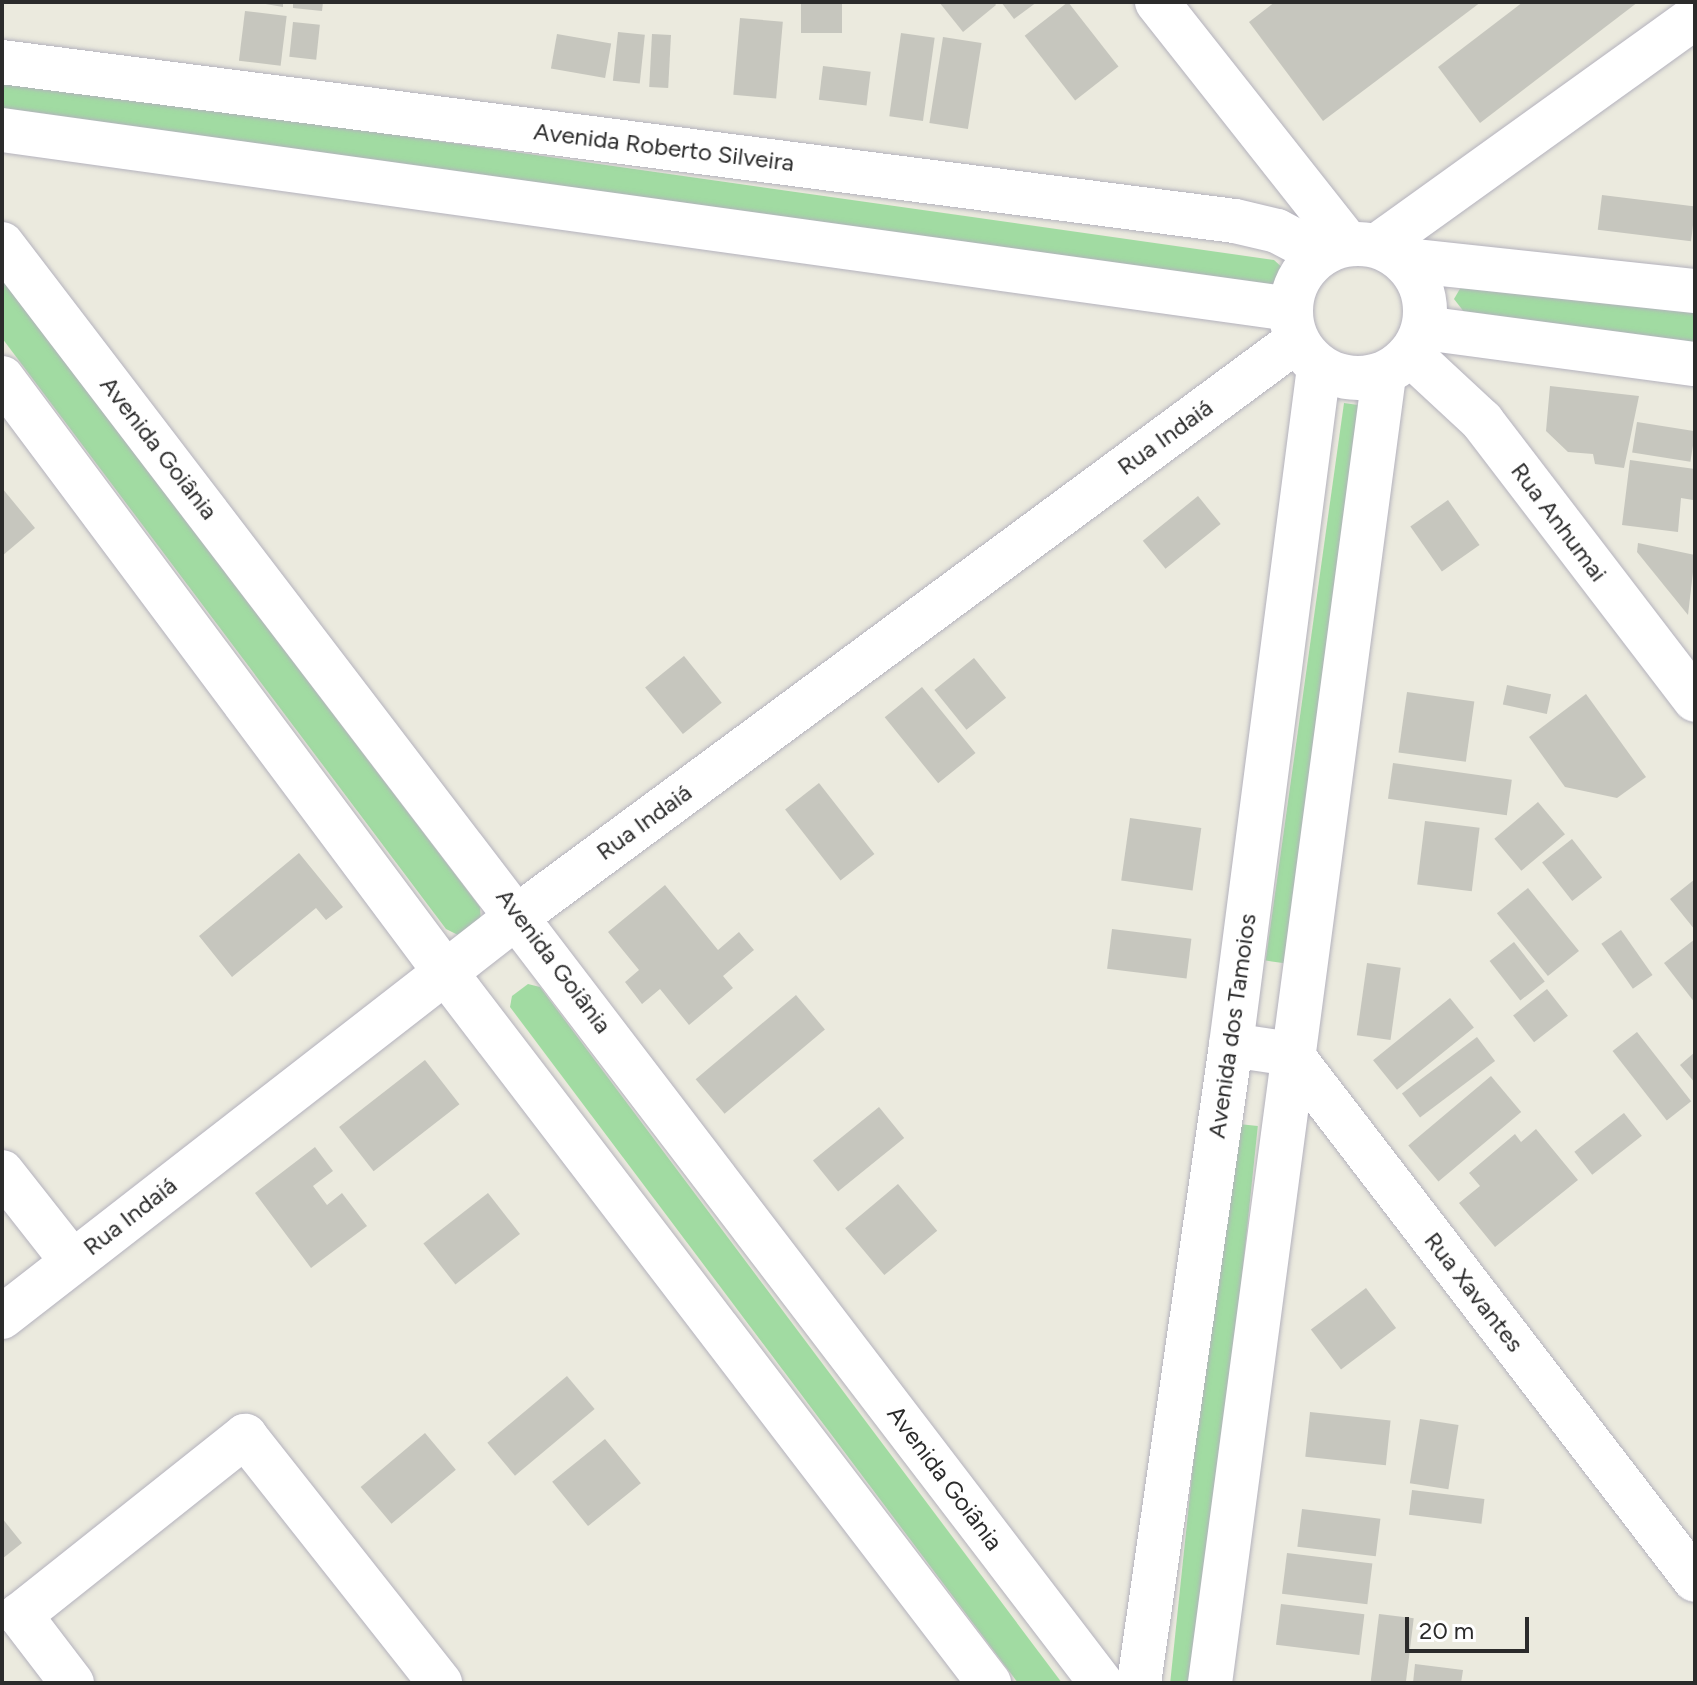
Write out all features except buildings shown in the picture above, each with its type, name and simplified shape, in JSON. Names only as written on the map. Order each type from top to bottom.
[{"type":"street","points":[[1157,2],[1362,251],[1424,292],[1406,353],[1291,1054],[1210,1683]]},
{"type":"street","points":[[1302,339],[1299,277],[1362,251],[1695,17]]},
{"type":"street","name":"Avenida Roberto Silveira","points":[[2,62],[1235,221],[1362,251],[1695,291]]},
{"type":"street","points":[[2,130],[1302,339],[1351,379],[1406,353],[1695,364]]},
{"type":"street","name":"Avenida Goiânia","points":[[2,244],[519,915],[1101,1683]]},
{"type":"street","name":"Rua Indaiá","points":[[2,1317],[519,915],[1302,339]]},
{"type":"street","name":"Avenida dos Tamoios","points":[[1139,1683],[1231,1045],[1302,339]]},
{"type":"street","name":"Rua Anhumai","points":[[1406,353],[1482,421],[1695,700]]},
{"type":"street","points":[[2,378],[446,973],[989,1683]]},
{"type":"street","points":[[1231,1045],[1291,1054]]},
{"type":"street","name":"Rua Xavantes","points":[[1291,1054],[1695,1580]]},
{"type":"street","points":[[2,1172],[72,1261]]},
{"type":"street","points":[[72,1683],[20,1615],[245,1436],[440,1683]]},
{"type":"green space","points":[[2,79],[1274,260],[1285,270],[1282,284],[1271,291],[2,109]]},
{"type":"green space","points":[[2,280],[480,907],[481,923],[460,936],[446,929],[2,338]]},
{"type":"green space","points":[[1472,283],[1695,313],[1695,346],[1468,317],[1454,299],[1461,287]]},
{"type":"green space","points":[[1344,403],[1374,407],[1295,965],[1266,961]]},
{"type":"green space","points":[[528,984],[540,987],[1062,1683],[1018,1683],[510,1007],[512,996]]},
{"type":"green space","points":[[1229,1123],[1258,1126],[1199,1683],[1170,1683]]}]
